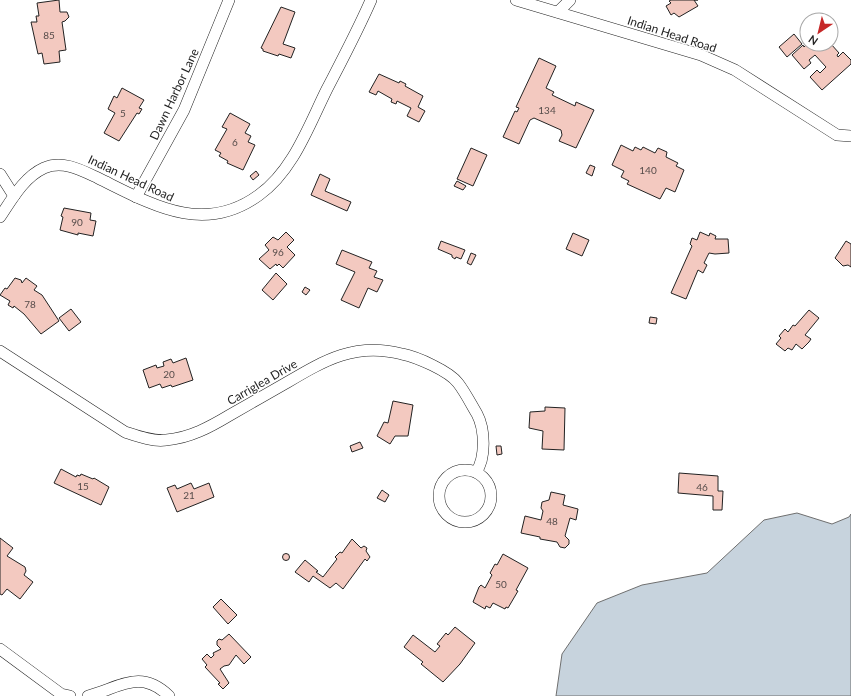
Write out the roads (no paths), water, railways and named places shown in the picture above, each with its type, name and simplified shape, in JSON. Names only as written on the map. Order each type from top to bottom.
[{"type":"street","name":"Dawn Harbor Lane","points":[[136,197],[184,110],[229,0]]},
{"type":"street","name":"Indian Head Road","points":[[0,217],[14,196],[31,175],[44,168],[60,165],[80,169],[154,206],[175,213],[213,214],[228,210],[260,195],[276,179],[300,144],[371,0]]},
{"type":"street","name":"Indian Head Road","points":[[516,0],[702,55],[735,70],[837,135],[851,136]]},
{"type":"street","points":[[558,12],[570,0]]},
{"type":"street","points":[[0,174],[14,196]]},
{"type":"street","name":"Carriglea Drive","points":[[0,351],[124,432],[164,441],[182,437],[207,428],[325,360],[364,350],[379,350],[410,355],[424,360],[457,382],[481,422],[483,454],[480,466],[476,472]]},
{"type":"street","points":[[464,470],[476,472],[485,479],[490,489],[491,501],[486,512],[477,519],[466,522],[454,520],[445,513],[440,503],[439,491],[444,480],[453,472],[464,470]]},
{"type":"street","points":[[0,649],[61,694],[70,696]]},
{"type":"street","points":[[88,696],[122,683],[134,681],[148,682],[169,696]]}]
